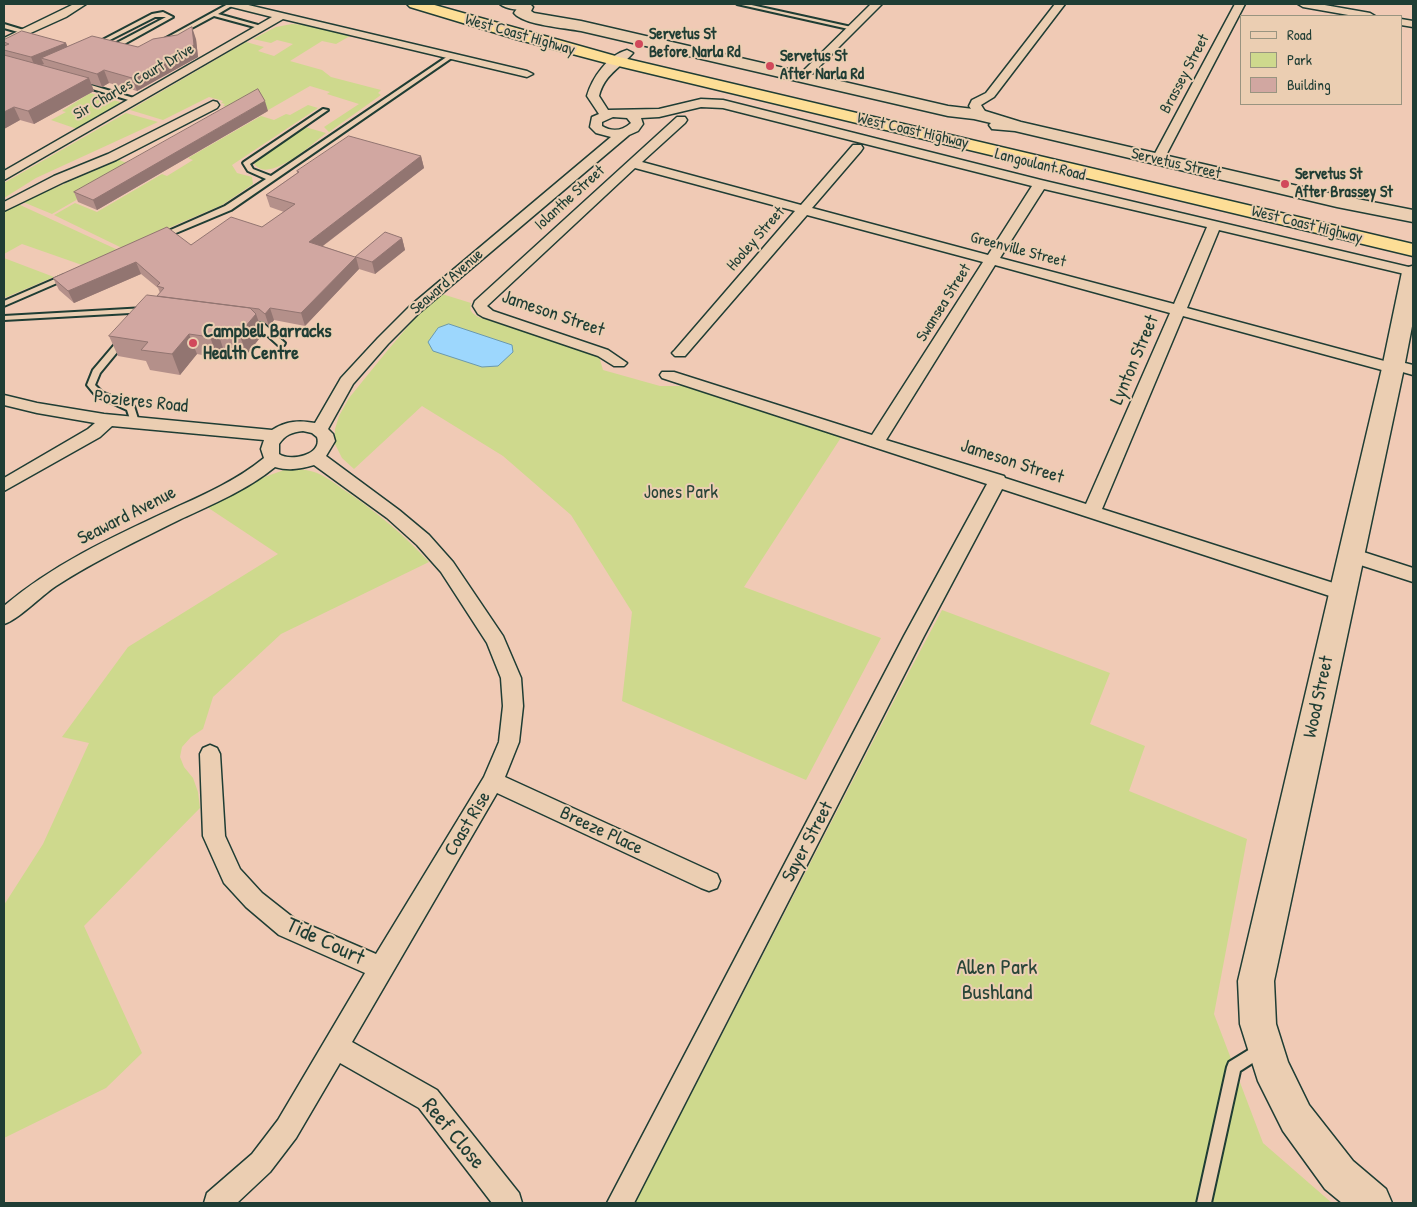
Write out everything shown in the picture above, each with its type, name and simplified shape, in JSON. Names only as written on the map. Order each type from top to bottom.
[{"type":"highway","name":"West Coast Highway","points":[[415,4],[522,36],[620,71],[1413,240]]},
{"type":"highway","name":"West Coast Highway","points":[[450,4],[517,24],[620,71],[692,79],[1413,265]]},
{"type":"street","points":[[4,42],[62,16],[81,4]]},
{"type":"street","points":[[232,4],[527,74]]},
{"type":"street","name":"Servetus Street","points":[[505,4],[551,10],[581,26]]},
{"type":"street","points":[[804,78],[877,4]]},
{"type":"street","points":[[982,116],[975,106],[976,103],[990,95],[1060,4]]},
{"type":"street","name":"Brassey Street","points":[[1158,159],[1240,4]]},
{"type":"street","points":[[1303,4],[1364,15]]},
{"type":"street","name":"Servetus Street","points":[[528,6],[522,13],[530,17],[581,26],[804,78],[982,116],[1004,121],[1015,126]]},
{"type":"street","name":"Sir Charles Court Drive","points":[[4,176],[281,16]]},
{"type":"street","points":[[605,115],[593,96],[595,86],[620,71]]},
{"type":"street","points":[[620,71],[612,107],[629,118],[632,129],[624,133],[605,132],[600,130],[595,124],[596,120],[605,115],[629,118]]},
{"type":"street","name":"Langoulant Road","points":[[629,118],[650,119],[659,113],[701,103],[723,104],[1040,184],[1215,225],[1413,265]]},
{"type":"street","points":[[4,208],[59,178],[112,156],[213,104]]},
{"type":"street","name":"Servetus Street","points":[[948,110],[956,114],[1001,125],[1015,126],[1337,201],[1413,216]]},
{"type":"street","name":"Iolanthe Street","points":[[482,301],[681,120]]},
{"type":"street","name":"Seaward Avenue","points":[[597,154],[605,132]]},
{"type":"street","name":"Seaward Avenue","points":[[320,429],[347,382],[389,334],[415,309],[624,133]]},
{"type":"street","name":"Hooley Street","points":[[680,353],[857,148]]},
{"type":"street","name":"Greenville Street","points":[[634,164],[1178,311],[1400,368]]},
{"type":"street","name":"Swansea Street","points":[[877,441],[1040,184]]},
{"type":"street","name":"Servetus Street","points":[[1337,201],[1346,206],[1413,221]]},
{"type":"street","name":"Lynton Street","points":[[1092,511],[1215,225]]},
{"type":"street","name":"Wood Street","points":[[1372,1203],[1339,1175],[1296,1118],[1271,1068],[1258,1024],[1256,982],[1342,593],[1400,368],[1413,265]]},
{"type":"street","name":"Jameson Street","points":[[482,301],[480,306],[482,311],[488,314],[603,353],[619,363]]},
{"type":"street","name":"Jameson Street","points":[[668,374],[1342,593]]},
{"type":"street","name":"Pozieres Road","points":[[4,400],[36,410],[275,436]]},
{"type":"street","points":[[4,485],[94,433],[110,419]]},
{"type":"street","points":[[303,426],[320,429],[325,433],[327,439],[326,446],[315,457],[297,464],[280,463],[269,454],[268,448],[275,436],[293,427],[303,426]]},
{"type":"street","name":"Coast Rise","points":[[217,1203],[261,1163],[287,1129],[381,968],[494,781],[510,742],[513,706],[511,678],[496,641],[447,566],[423,540],[393,514],[315,457]]},
{"type":"street","name":"Seaward Avenue","points":[[4,617],[57,576],[143,530],[223,492],[273,459]]},
{"type":"street","name":"Sayer Street","points":[[620,1203],[913,638],[998,480]]},
{"type":"street","points":[[1351,555],[1413,575]]},
{"type":"street","name":"Tide Court","points":[[210,754],[214,836],[232,876],[254,900],[287,927],[381,968]]},
{"type":"street","name":"Breeze Place","points":[[494,781],[709,881]]},
{"type":"street","name":"Reef Close","points":[[336,1047],[428,1099],[509,1203]]},
{"type":"lane","points":[[172,45],[155,47],[232,4]]},
{"type":"lane","points":[[740,4],[853,28]]},
{"type":"lane","points":[[86,50],[138,23],[159,14],[170,17],[115,47],[108,48],[96,45]]},
{"type":"lane","points":[[213,14],[262,26]]},
{"type":"lane","points":[[138,23],[161,29]]},
{"type":"lane","points":[[194,34],[197,23]]},
{"type":"lane","points":[[4,26],[25,32]]},
{"type":"lane","points":[[169,31],[177,33]]},
{"type":"lane","points":[[150,241],[228,208],[451,56]]},
{"type":"lane","points":[[72,82],[135,100]]},
{"type":"lane","points":[[271,178],[250,170],[246,163],[325,110]]},
{"type":"lane","points":[[4,304],[73,274]]},
{"type":"lane","points":[[4,318],[156,311]]},
{"type":"lane","points":[[241,323],[260,325],[281,343]]},
{"type":"lane","points":[[131,330],[96,372],[91,385],[99,394],[131,408],[135,422]]},
{"type":"lane","points":[[1204,1203],[1234,1067],[1265,1047]]},
{"type":"green space","points":[[292,24],[306,25],[350,36],[336,44],[322,41],[290,61],[322,70],[331,77],[381,90],[378,93],[381,95],[329,132],[324,127],[359,104],[327,94],[330,92],[310,86],[263,113],[223,106],[225,104],[221,103],[223,101],[209,97],[163,120],[130,110],[246,42],[264,47],[258,51],[274,56],[293,44],[277,40],[271,43],[253,39],[276,27]]},
{"type":"green space","points":[[90,93],[120,102],[117,106],[77,129],[51,120],[66,112],[62,111]]},
{"type":"green space","points":[[308,105],[318,108],[232,165],[237,173],[252,177],[253,184],[222,205],[122,248],[54,215],[75,203],[97,212],[162,174],[167,176],[193,160],[188,158],[261,116],[274,120],[286,114],[290,115]]},
{"type":"green space","points":[[126,113],[158,122],[36,178],[4,198],[4,183]]},
{"type":"green space","points":[[305,127],[326,133],[301,153],[279,166],[260,169],[254,163],[259,157]]},
{"type":"green space","points":[[119,160],[132,165],[123,173],[52,214],[23,202]]},
{"type":"green space","points":[[18,204],[118,250],[82,265],[22,244],[4,254],[4,212]]},
{"type":"green space","points":[[4,258],[54,277],[4,298]]},
{"type":"green space","name":"Jones Park","points":[[442,294],[471,303],[470,308],[472,312],[478,317],[599,356],[603,370],[660,386],[689,386],[842,436],[744,587],[881,638],[806,780],[622,701],[632,612],[571,515],[503,456],[422,406],[354,469],[342,458],[335,444],[335,429],[339,416],[349,398],[416,317]]},
{"type":"green space","points":[[287,469],[310,471],[330,480],[381,517],[411,543],[429,562],[281,634],[213,697],[203,729],[191,737],[182,747],[180,757],[184,767],[193,778],[198,792],[200,808],[84,926],[142,1053],[106,1088],[4,1138],[4,905],[43,844],[89,743],[62,737],[128,647],[278,554],[207,507],[256,480]]},
{"type":"green space","name":"Allen Park Bushland","points":[[942,610],[1110,673],[1090,724],[1145,746],[1129,791],[1247,839],[1214,1014],[1263,1143],[1332,1203],[635,1203]]},
{"type":"water","points":[[449,324],[512,345],[513,352],[498,366],[482,367],[433,351],[428,342],[438,328]]},
{"type":"building","points":[[192,27],[194,45],[132,78],[104,70],[97,74],[41,58],[92,36],[138,47],[153,39],[177,35]]},
{"type":"building","points":[[22,31],[66,43],[31,57],[4,50],[4,46],[9,44],[4,42],[4,40]]},
{"type":"building","points":[[4,55],[89,78],[28,111],[14,107],[4,112]]},
{"type":"building","points":[[258,89],[265,101],[93,200],[74,192]]},
{"type":"building","points":[[349,136],[421,156],[309,242],[355,257],[385,232],[402,238],[372,262],[356,257],[301,313],[270,308],[265,314],[259,309],[157,296],[164,288],[157,286],[160,283],[136,262],[68,291],[53,278],[167,227],[191,245],[231,217],[262,227],[295,204],[266,195],[299,172],[297,171]]},
{"type":"building","points":[[147,295],[250,308],[256,314],[239,334],[217,330],[210,337],[189,334],[172,354],[141,350],[148,342],[109,336]]},
{"type":"place","name":"Servetus St Before Narla Rd","points":[[639,44]]},
{"type":"place","name":"Servetus St After Narla Rd","points":[[770,66]]},
{"type":"place","name":"Servetus St After Brassey St","points":[[1285,184]]},
{"type":"place","name":"Campbell Barracks Health Centre","points":[[193,343]]}]
